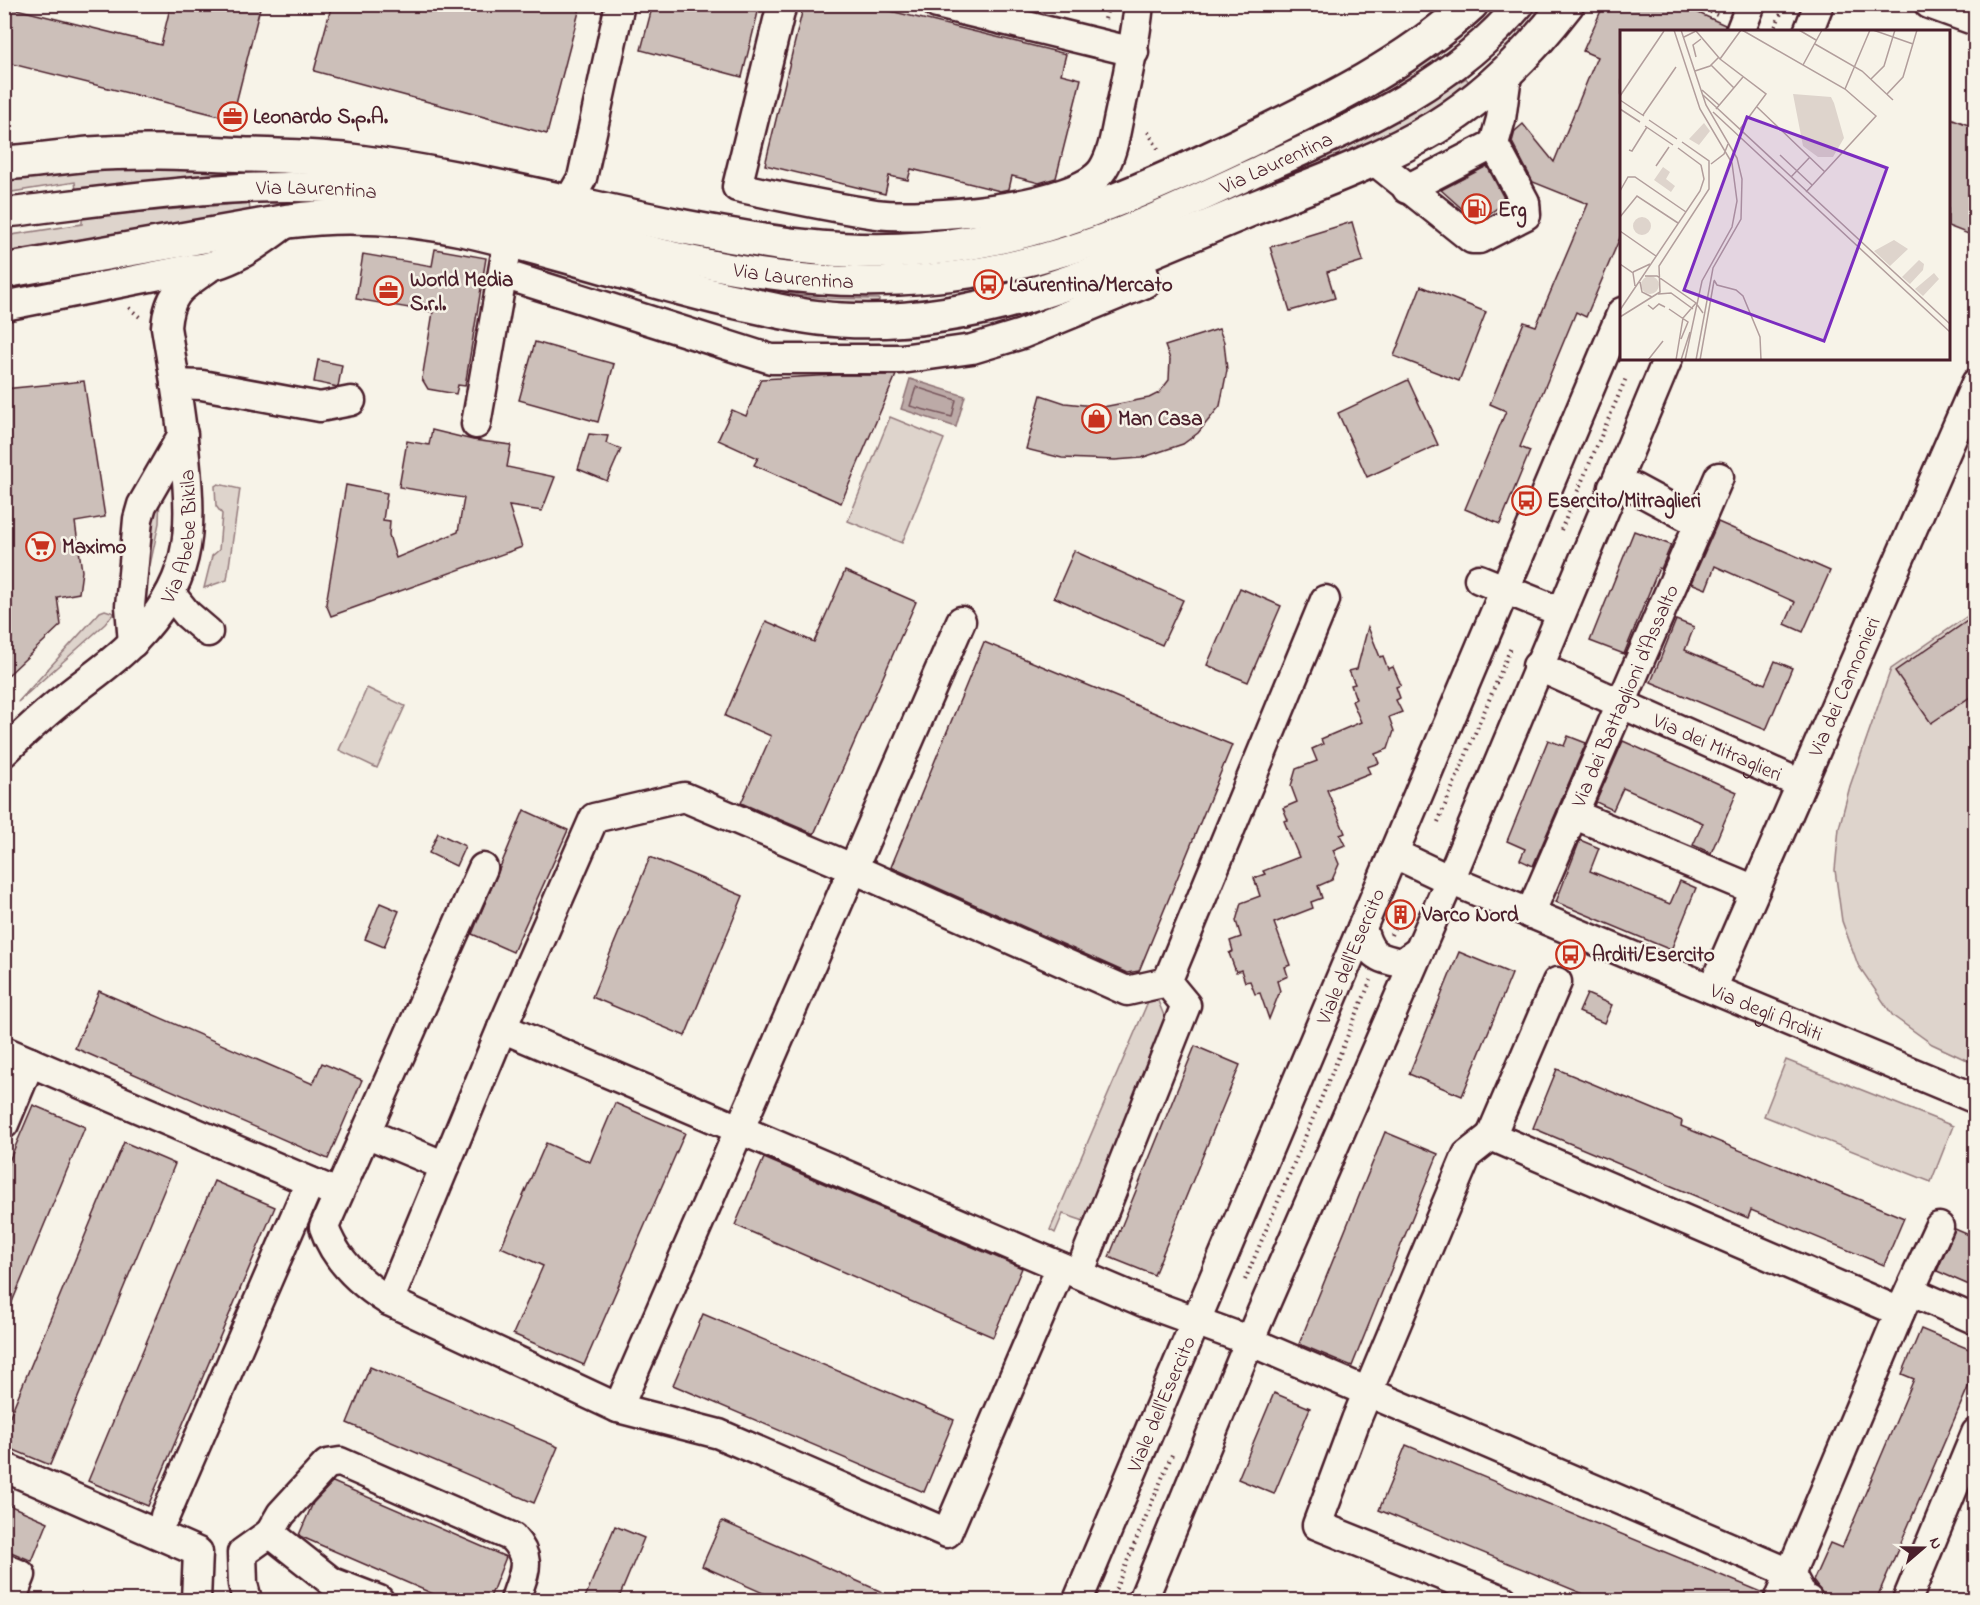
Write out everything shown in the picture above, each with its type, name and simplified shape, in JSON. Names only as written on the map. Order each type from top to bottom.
[{"type":"main road","name":"Via Laurentina","points":[[6,162],[90,154],[150,152],[317,158],[420,171],[567,204],[814,250],[924,249],[1009,235],[1096,209],[1316,107],[1423,43],[1471,4]]},
{"type":"main road","name":"Via Laurentina","points":[[4,271],[290,221],[329,217],[451,226],[509,239],[684,289],[781,312],[822,319],[860,321],[922,318],[970,311],[1010,300],[1139,256],[1371,158],[1437,126],[1460,111],[1508,69],[1567,4]]},
{"type":"street","points":[[567,204],[582,178],[620,4]]},
{"type":"street","points":[[782,4],[737,187],[878,214],[929,215],[1030,202],[1078,188],[1102,170],[1110,153],[1134,52],[1139,4]]},
{"type":"street","points":[[937,4],[1134,52]]},
{"type":"street","name":"Via Laurentina","points":[[4,213],[159,195],[235,189],[356,190],[439,199],[694,261],[762,273],[868,282],[962,276],[1070,250],[1133,227],[1361,123],[1441,77],[1495,32],[1520,4]]},
{"type":"street","points":[[1732,25],[1751,4]]},
{"type":"street","points":[[1809,30],[1819,4]]},
{"type":"street","points":[[1929,4],[1976,21]]},
{"type":"street","points":[[1371,158],[1464,236],[1479,239],[1526,214],[1527,208],[1494,144],[1501,119],[1508,69]]},
{"type":"street","points":[[1407,189],[1494,144]]},
{"type":"street","name":"Via Laurentina","points":[[4,306],[119,295],[190,269],[207,269],[251,248],[290,221]]},
{"type":"street","points":[[476,424],[509,239]]},
{"type":"street","points":[[503,274],[771,359],[901,359],[972,349],[1022,334],[1146,283],[1139,256]]},
{"type":"street","name":"Via Abebe Bikila","points":[[4,752],[63,699],[133,643],[171,594],[186,549],[190,525],[183,434],[176,384],[156,326],[167,311],[176,292],[207,269]]},
{"type":"street","points":[[119,295],[141,295],[151,304],[156,326]]},
{"type":"street","points":[[1010,300],[1022,334]]},
{"type":"street","name":"Viale dell'Esercito","points":[[1078,1600],[1393,853],[1491,584],[1618,327]]},
{"type":"street","points":[[1143,1600],[1250,1342],[1450,880],[1537,666],[1667,360]]},
{"type":"street","name":"Via dei Cannonieri","points":[[1712,989],[1976,383]]},
{"type":"street","points":[[176,384],[202,385],[320,408],[351,401]]},
{"type":"street","points":[[133,643],[130,606],[138,519],[142,506],[183,434]]},
{"type":"street","name":"Via dei Battaglioni d'Assalto","points":[[1530,914],[1719,477]]},
{"type":"street","points":[[1613,487],[1634,488],[1699,523]]},
{"type":"street","points":[[1491,584],[1560,612]]},
{"type":"street","points":[[171,594],[187,614],[208,632]]},
{"type":"street","points":[[1167,982],[1325,600]]},
{"type":"street","points":[[618,1408],[961,621]]},
{"type":"street","name":"Via dei Mitraglieri","points":[[1537,666],[1801,784]]},
{"type":"street","points":[[389,1301],[502,1028],[594,818],[684,797],[854,868],[1127,991],[1167,982]]},
{"type":"street","points":[[1573,814],[1755,890]]},
{"type":"street","name":"Via degli Arditi","points":[[1393,853],[1530,914],[1976,1099]]},
{"type":"street","points":[[483,868],[324,1227],[331,1247],[364,1285],[389,1301],[618,1408],[719,1434],[947,1533],[1070,1270],[1186,1005],[1167,982]]},
{"type":"street","points":[[1362,928],[1367,946],[1380,959],[1402,963],[1419,951]]},
{"type":"street","points":[[1503,1600],[1317,1525],[1368,1392],[1467,1155],[1491,1137],[1557,981]]},
{"type":"street","points":[[502,1028],[1146,1303],[1250,1342],[1790,1573],[1804,1599],[1808,1600]]},
{"type":"street","points":[[4,1124],[17,1057],[339,1194]]},
{"type":"street","points":[[366,1133],[445,1166]]},
{"type":"street","points":[[1491,1137],[1905,1301],[1976,1320]]},
{"type":"street","points":[[165,1516],[310,1182]]},
{"type":"street","points":[[1779,1600],[1905,1301],[1939,1227]]},
{"type":"street","points":[[1907,1600],[1976,1433]]},
{"type":"street","points":[[248,1600],[243,1584],[242,1554],[270,1533],[281,1514],[327,1464],[340,1462],[513,1538],[524,1550],[526,1563],[515,1600]]},
{"type":"street","points":[[4,1467],[198,1552],[196,1600]]},
{"type":"street","points":[[270,1533],[332,1582],[379,1600]]},
{"type":"street","points":[[4,1568],[21,1575],[11,1600]]},
{"type":"path","points":[[1694,4],[1732,25]]},
{"type":"path","points":[[1774,30],[1785,4]]},
{"type":"path","points":[[119,295],[137,313],[156,326]]},
{"type":"path","points":[[1557,538],[1626,378]]},
{"type":"path","points":[[1438,822],[1514,640]]},
{"type":"path","name":"Viale dell'Esercito","points":[[1241,1289],[1366,994]]},
{"type":"path","name":"Viale dell'Esercito","points":[[1111,1600],[1173,1451]]},
{"type":"shaded area","points":[[1435,53],[1439,59],[1386,92],[1306,133],[1305,130]]},
{"type":"shaded area","points":[[1466,78],[1471,85],[1442,104],[1381,137],[1222,206],[1220,203],[1394,122]]},
{"type":"shaded area","points":[[147,166],[323,171],[76,190],[75,182],[5,193],[5,177]]},
{"type":"shaded area","points":[[249,203],[250,210],[5,253],[5,236],[82,224],[82,217]]},
{"type":"shaded area","points":[[783,293],[824,298],[879,299],[879,306],[823,304],[781,297]]},
{"type":"shaded area","points":[[890,417],[944,439],[902,543],[848,521]]},
{"type":"shaded area","points":[[218,484],[240,489],[227,580],[204,588],[212,556],[219,550],[222,514],[216,506],[215,486]]},
{"type":"shaded area","points":[[160,492],[159,523],[148,575],[145,570],[151,508]]},
{"type":"shaded area","points":[[105,610],[114,613],[105,624],[18,702],[100,612]]},
{"type":"shaded area","points":[[1975,611],[1975,1064],[1932,1044],[1893,1016],[1858,965],[1842,921],[1835,870],[1839,828],[1850,786],[1891,669]]},
{"type":"shaded area","points":[[367,688],[405,706],[377,768],[339,750]]},
{"type":"shaded area","points":[[1150,997],[1158,1001],[1167,1023],[1084,1221],[1063,1214],[1055,1233],[1050,1230]]},
{"type":"shaded area","points":[[1786,1060],[1953,1126],[1931,1182],[1764,1116]]},
{"type":"water","points":[[910,379],[965,396],[956,427],[901,409]]},
{"type":"building","points":[[171,4],[261,4],[232,119],[4,62],[4,6],[161,45]]},
{"type":"building","points":[[332,4],[581,4],[547,134],[314,71]]},
{"type":"building","points":[[653,4],[760,4],[742,77],[641,50]]},
{"type":"building","points":[[804,4],[862,4],[1066,54],[1061,74],[1081,79],[1056,178],[1039,183],[1012,176],[1009,189],[1000,191],[911,169],[908,180],[889,176],[885,194],[765,165]]},
{"type":"building","points":[[1604,4],[1679,4],[1725,25],[1724,30],[1620,30],[1620,238],[1586,317],[1576,312],[1520,447],[1530,451],[1500,524],[1465,509],[1506,411],[1490,404],[1524,322],[1536,326],[1588,204],[1533,182],[1512,142],[1515,131],[1523,124],[1554,162],[1597,57],[1583,51]]},
{"type":"building","points":[[1950,118],[1976,128],[1976,237],[1950,227]]},
{"type":"building","points":[[1487,166],[1506,202],[1477,222],[1441,190]]},
{"type":"building","points":[[1352,222],[1363,261],[1327,272],[1335,298],[1290,311],[1270,247]]},
{"type":"building","points":[[435,249],[486,258],[465,386],[458,385],[456,394],[428,389],[422,379],[433,312],[356,299],[363,254],[432,266]]},
{"type":"building","points":[[1421,286],[1486,312],[1459,381],[1394,356]]},
{"type":"building","points":[[1219,329],[1224,342],[1227,370],[1220,406],[1198,433],[1183,444],[1141,458],[1115,460],[1062,458],[1026,449],[1041,395],[1065,403],[1103,407],[1149,398],[1159,393],[1169,380],[1170,359],[1165,346]]},
{"type":"building","points":[[535,342],[614,364],[598,422],[519,400]]},
{"type":"building","points":[[318,360],[342,365],[338,387],[314,382]]},
{"type":"building","points":[[896,375],[841,503],[754,465],[758,458],[718,440],[732,410],[746,416],[761,379]]},
{"type":"building","points":[[1408,380],[1438,445],[1367,477],[1338,413]]},
{"type":"building","name":"Maximo","points":[[84,381],[105,517],[75,522],[82,571],[79,593],[57,597],[61,625],[4,679],[4,389]]},
{"type":"building","points":[[432,430],[473,440],[511,445],[507,467],[555,477],[542,511],[509,506],[522,547],[331,616],[326,604],[346,485],[387,493],[383,520],[390,521],[389,535],[396,558],[458,532],[464,498],[399,487],[407,441],[429,445]]},
{"type":"building","points":[[589,434],[608,436],[606,443],[621,449],[607,481],[578,469]]},
{"type":"building","points":[[1718,522],[1830,571],[1803,632],[1785,624],[1795,602],[1715,566],[1706,589],[1691,583]]},
{"type":"building","points":[[1634,531],[1671,545],[1661,569],[1659,568],[1624,654],[1590,641]]},
{"type":"building","points":[[1074,551],[1183,600],[1162,645],[1054,597]]},
{"type":"building","points":[[845,571],[916,602],[814,834],[741,803],[771,736],[725,716],[766,621],[814,642]]},
{"type":"building","points":[[1240,588],[1281,606],[1248,682],[1207,665]]},
{"type":"building","points":[[1976,615],[1976,693],[1931,723],[1895,671]]},
{"type":"building","points":[[1676,620],[1694,627],[1685,650],[1765,684],[1775,661],[1792,668],[1766,730],[1651,682]]},
{"type":"building","points":[[1368,627],[1380,657],[1383,656],[1388,669],[1393,667],[1401,685],[1396,687],[1400,698],[1396,700],[1402,712],[1389,717],[1394,731],[1388,749],[1375,754],[1379,763],[1367,767],[1370,773],[1327,790],[1345,833],[1340,835],[1345,845],[1333,850],[1339,864],[1332,880],[1318,886],[1322,898],[1311,902],[1313,908],[1274,923],[1290,965],[1285,967],[1288,976],[1277,981],[1280,991],[1269,1019],[1260,993],[1255,994],[1250,981],[1245,982],[1241,970],[1236,972],[1229,953],[1233,951],[1230,941],[1241,937],[1236,921],[1241,903],[1260,896],[1254,878],[1265,874],[1263,871],[1299,857],[1284,821],[1288,820],[1283,808],[1297,802],[1291,786],[1296,769],[1317,761],[1312,749],[1323,744],[1321,739],[1361,722],[1352,701],[1356,699],[1351,685],[1355,684],[1349,671],[1357,669]]},
{"type":"building","points":[[984,642],[1232,745],[1139,971],[1127,973],[891,867]]},
{"type":"building","points":[[1568,736],[1586,743],[1533,866],[1520,860],[1525,849],[1507,841],[1548,740],[1564,746]]},
{"type":"building","points":[[1623,741],[1737,792],[1711,853],[1693,845],[1703,823],[1623,788],[1613,810],[1596,802]]},
{"type":"building","points":[[524,810],[568,830],[513,952],[472,934]]},
{"type":"building","points":[[438,833],[465,846],[456,866],[429,853]]},
{"type":"building","points":[[1580,840],[1599,848],[1590,871],[1670,904],[1680,881],[1696,888],[1671,950],[1556,902]]},
{"type":"building","points":[[650,857],[743,896],[685,1036],[592,997]]},
{"type":"building","points":[[380,903],[399,911],[384,947],[365,939]]},
{"type":"building","points":[[1459,952],[1512,974],[1462,1096],[1409,1074]]},
{"type":"building","points":[[99,991],[313,1084],[322,1063],[362,1080],[328,1159],[75,1048]]},
{"type":"building","points":[[1587,994],[1612,1005],[1604,1023],[1579,1012]]},
{"type":"building","points":[[1195,1046],[1240,1065],[1154,1275],[1109,1257]]},
{"type":"building","points":[[1557,1069],[1682,1121],[1681,1126],[1904,1218],[1884,1265],[1751,1210],[1748,1218],[1533,1128]]},
{"type":"building","points":[[615,1103],[685,1133],[584,1365],[513,1334],[543,1266],[501,1247],[546,1143],[590,1162]]},
{"type":"building","points":[[33,1105],[85,1127],[5,1319],[4,1173]]},
{"type":"building","points":[[1385,1132],[1438,1154],[1352,1366],[1299,1344]]},
{"type":"building","points":[[124,1142],[175,1164],[50,1465],[4,1446],[4,1430]]},
{"type":"building","points":[[764,1158],[1022,1268],[993,1337],[735,1225]]},
{"type":"building","points":[[214,1181],[275,1207],[148,1506],[88,1481]]},
{"type":"building","points":[[1955,1229],[1976,1238],[1976,1288],[1937,1271]]},
{"type":"building","points":[[703,1314],[954,1420],[924,1492],[673,1385]]},
{"type":"building","points":[[1921,1329],[1976,1352],[1976,1369],[1876,1600],[1827,1600],[1813,1581],[1830,1543],[1842,1548],[1914,1379],[1902,1374]]},
{"type":"building","points":[[370,1367],[558,1447],[534,1503],[347,1423]]},
{"type":"building","points":[[1274,1393],[1310,1408],[1274,1494],[1238,1479]]},
{"type":"building","points":[[1406,1445],[1764,1593],[1763,1600],[1598,1600],[1379,1510]]},
{"type":"building","points":[[333,1482],[506,1557],[489,1600],[447,1600],[299,1535],[313,1503]]},
{"type":"building","points":[[4,1503],[48,1522],[32,1561],[4,1549]]},
{"type":"building","points":[[722,1521],[900,1600],[779,1600],[702,1566]]},
{"type":"building","points":[[615,1526],[644,1538],[618,1600],[584,1600]]},
{"type":"place","name":"Leonardo S.p.A.","points":[[232,116]]},
{"type":"place","name":"Erg","points":[[1477,209]]},
{"type":"place","name":"Laurentina/Mercato","points":[[988,284]]},
{"type":"place","name":"World Media S.r.l.","points":[[389,291]]},
{"type":"place","name":"Man Casa","points":[[1097,418]]},
{"type":"place","name":"Esercito/Mitraglieri","points":[[1526,500]]},
{"type":"place","name":"Maximo","points":[[41,546]]},
{"type":"place","name":"Varco Nord","points":[[1401,914]]},
{"type":"place","name":"Arditi/Esercito","points":[[1571,954]]}]
